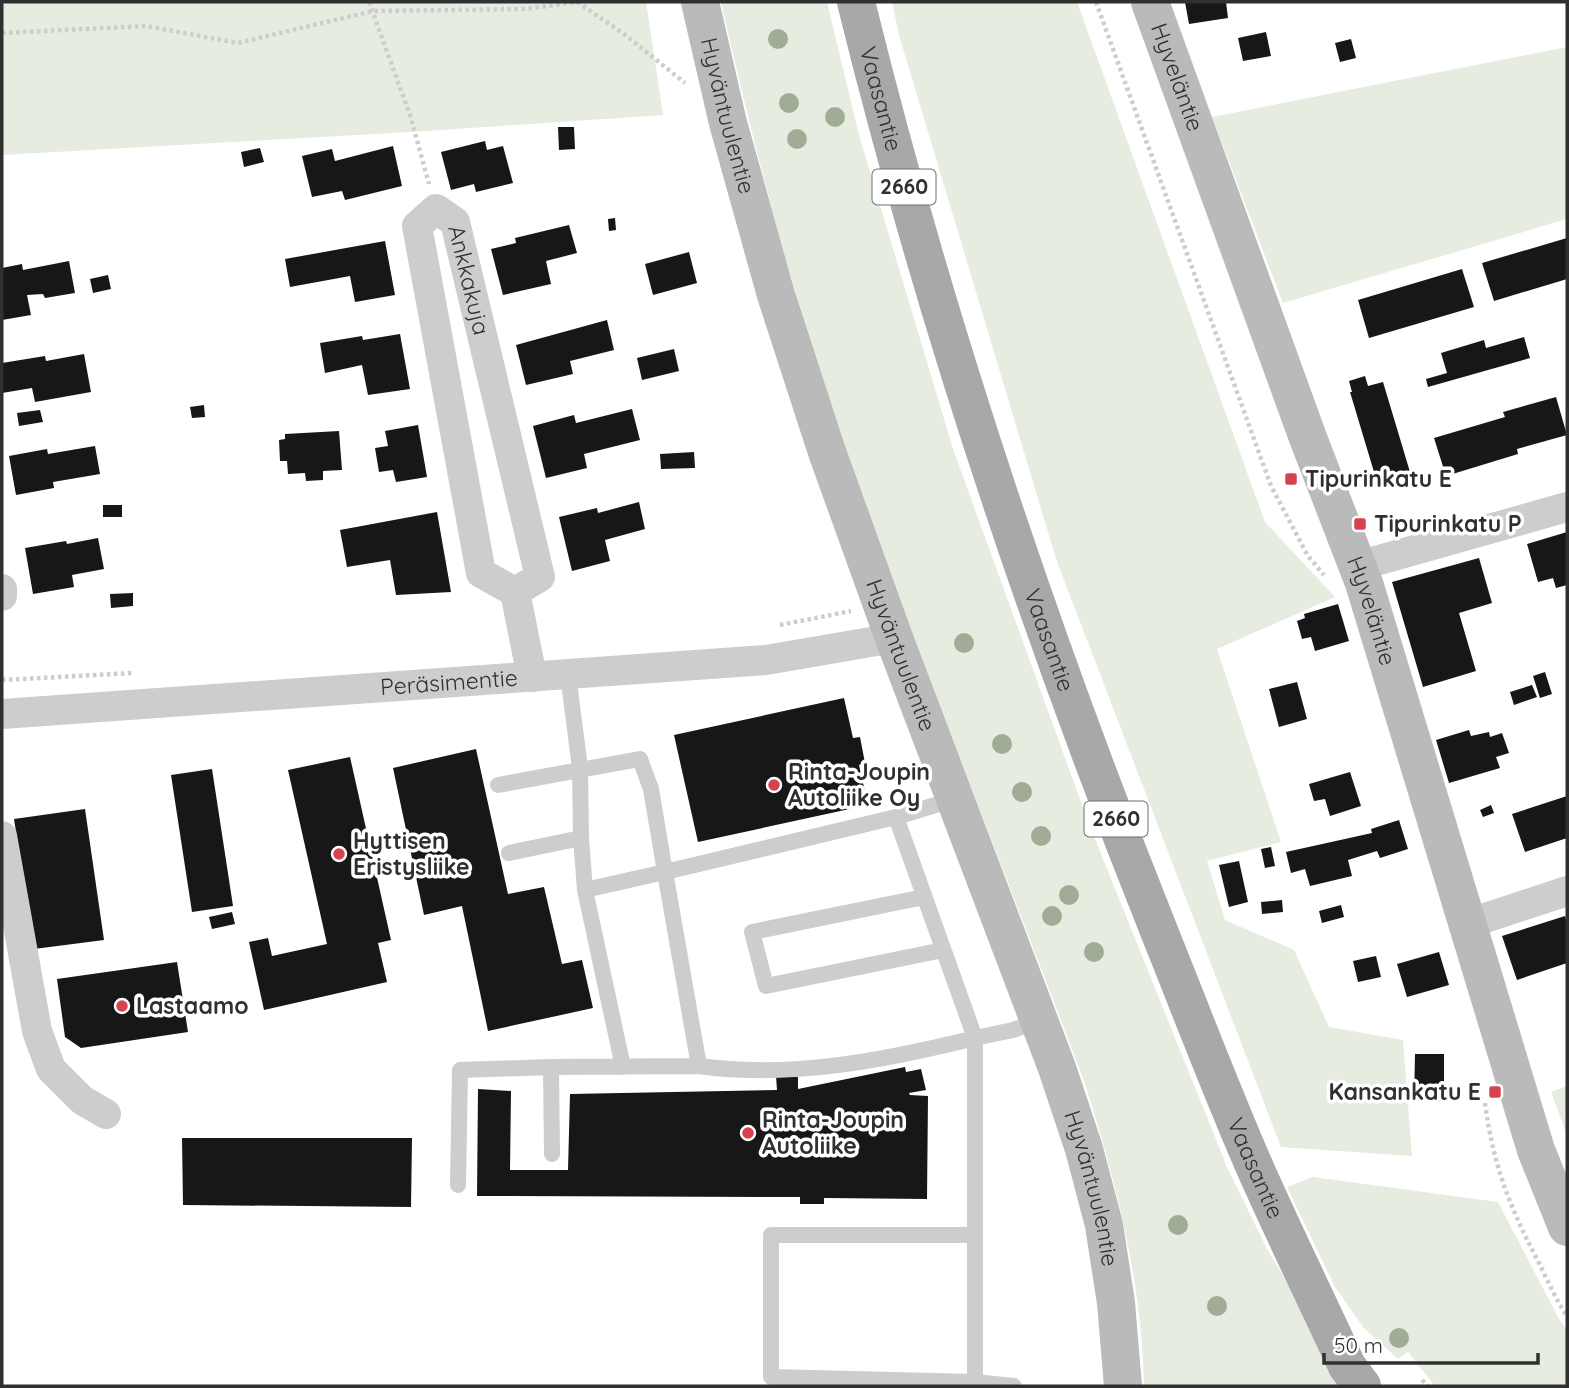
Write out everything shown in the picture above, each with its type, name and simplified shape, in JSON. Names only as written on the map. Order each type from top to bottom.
[{"type":"main road","name":"Vaasantie","points":[[856,2],[889,134],[958,371],[1049,642],[1134,869],[1252,1161],[1347,1366],[1362,1386]]},
{"type":"main road","name":"Vaasantie","points":[[1298,1258],[1374,1368],[1406,1383]]},
{"type":"street","name":"Hyväntuulentie","points":[[700,2],[728,123],[776,295],[827,452],[1084,1149],[1104,1225],[1116,1303],[1123,1386]]},
{"type":"street","name":"Hyveläntie","points":[[1150,2],[1304,425],[1346,574],[1419,758],[1536,1150],[1567,1227]]},
{"type":"street","name":"Ankkakuja","points":[[436,209],[455,222],[540,577],[515,592],[481,573],[417,226],[436,209]]},
{"type":"street","points":[[1346,574],[1567,507]]},
{"type":"street","points":[[2,589],[2,596]]},
{"type":"street","points":[[515,592],[532,677]]},
{"type":"street","name":"Peräsimentie","points":[[2,714],[766,660],[894,638]]},
{"type":"street","points":[[2,836],[41,1044],[51,1069],[82,1100],[106,1114]]},
{"type":"street","points":[[1467,924],[1567,891]]},
{"type":"lane","points":[[568,675],[580,768],[585,890],[623,1067]]},
{"type":"lane","points":[[498,785],[580,768],[640,760],[651,789],[699,1066]]},
{"type":"lane","points":[[585,890],[896,817],[955,799]]},
{"type":"lane","points":[[896,817],[975,1038],[975,1382]]},
{"type":"lane","points":[[509,853],[581,838]]},
{"type":"lane","points":[[924,897],[752,932],[766,986],[943,950]]},
{"type":"lane","points":[[458,1185],[460,1070],[699,1066],[738,1071],[830,1067],[931,1049],[1013,1030],[1039,1021]]},
{"type":"lane","points":[[551,1067],[552,1154]]},
{"type":"lane","points":[[974,1236],[771,1235],[771,1377],[975,1382],[1014,1386]]},
{"type":"path","points":[[369,2],[410,115],[436,209]]},
{"type":"path","points":[[2,33],[146,26],[238,43],[373,10],[525,9],[577,2],[624,34],[694,91]]},
{"type":"path","points":[[1096,2],[1271,486],[1308,556],[1324,576],[1346,574]]},
{"type":"path","points":[[1484,1097],[1489,1137],[1501,1182],[1517,1221],[1567,1316]]},
{"type":"path","points":[[1406,1383],[1427,1386]]},
{"type":"shaded area","points":[[2,2],[646,2],[663,115],[2,155]]},
{"type":"shaded area","points":[[721,2],[827,2],[859,135],[953,449],[1089,824],[1227,1167],[1268,1251],[1314,1327],[1342,1386],[1144,1386],[1133,1270],[1117,1194],[1096,1118],[842,442],[785,255]]},
{"type":"shaded area","points":[[892,2],[1077,2],[1265,522],[1335,597],[1217,649],[1281,842],[1207,861],[1225,920],[1294,950],[1329,1027],[1403,1040],[1412,1156],[1281,1147],[1056,559],[899,35]]},
{"type":"shaded area","points":[[1567,47],[1567,219],[1283,303],[1212,117]]},
{"type":"shaded area","points":[[1567,1086],[1567,1136],[1551,1092]]},
{"type":"shaded area","points":[[1313,1177],[1498,1202],[1567,1331],[1567,1386],[1435,1386],[1408,1352],[1398,1359],[1363,1327],[1335,1287],[1287,1187]]},
{"type":"building","points":[[1185,2],[1226,2],[1228,18],[1189,24]]},
{"type":"building","points":[[1266,32],[1271,56],[1243,61],[1238,38]]},
{"type":"building","points":[[1351,39],[1356,58],[1340,62],[1335,43]]},
{"type":"building","points":[[558,127],[574,127],[575,149],[559,150]]},
{"type":"building","points":[[485,141],[487,150],[503,146],[513,183],[476,192],[474,184],[451,190],[441,152]]},
{"type":"building","points":[[393,146],[402,186],[345,200],[342,191],[312,197],[302,156],[332,149],[335,161]]},
{"type":"building","points":[[260,148],[264,162],[244,167],[241,152]]},
{"type":"building","points":[[615,218],[616,230],[609,231],[608,219]]},
{"type":"building","points":[[569,225],[577,253],[546,261],[551,284],[503,295],[491,249],[516,243],[515,238]]},
{"type":"building","points":[[1567,238],[1567,279],[1494,301],[1482,263]]},
{"type":"building","points":[[385,241],[395,295],[355,302],[350,276],[290,287],[285,259]]},
{"type":"building","points":[[689,252],[697,283],[653,295],[645,264]]},
{"type":"building","points":[[69,261],[75,293],[45,298],[43,294],[27,295],[31,315],[2,320],[2,268],[22,264],[23,270]]},
{"type":"building","points":[[1462,269],[1474,307],[1369,338],[1358,300]]},
{"type":"building","points":[[108,275],[111,289],[93,293],[90,279]]},
{"type":"building","points":[[607,320],[614,350],[570,361],[573,374],[526,385],[516,345]]},
{"type":"building","points":[[400,334],[410,389],[368,395],[362,365],[325,373],[320,343],[362,336],[363,340]]},
{"type":"building","points":[[1524,337],[1530,358],[1428,387],[1426,379],[1447,373],[1441,353],[1484,340],[1486,348]]},
{"type":"building","points":[[674,349],[679,371],[642,380],[637,358]]},
{"type":"building","points":[[84,354],[91,392],[35,402],[32,388],[2,393],[2,363],[45,356],[46,361]]},
{"type":"building","points":[[1365,376],[1368,386],[1383,382],[1410,472],[1377,482],[1350,392],[1349,381]]},
{"type":"building","points":[[1556,397],[1567,435],[1517,449],[1518,454],[1446,476],[1434,438],[1505,417],[1503,412]]},
{"type":"building","points":[[204,405],[205,417],[192,418],[190,407]]},
{"type":"building","points":[[632,409],[640,440],[584,454],[587,468],[546,478],[533,426],[574,415],[576,423]]},
{"type":"building","points":[[40,410],[43,422],[19,426],[17,413]]},
{"type":"building","points":[[418,425],[427,477],[396,482],[393,470],[379,472],[375,448],[388,446],[385,431]]},
{"type":"building","points":[[339,431],[342,470],[323,471],[323,480],[306,481],[305,473],[288,474],[287,461],[280,461],[279,440],[285,439],[285,434]]},
{"type":"building","points":[[95,446],[100,474],[53,482],[54,488],[16,495],[9,456],[47,449],[48,454]]},
{"type":"building","points":[[694,452],[695,468],[661,469],[660,454]]},
{"type":"building","points":[[639,502],[645,529],[605,540],[610,561],[572,571],[559,517],[597,508],[598,513]]},
{"type":"building","points":[[103,505],[122,505],[122,517],[103,517]]},
{"type":"building","points":[[437,512],[451,592],[396,595],[390,560],[347,567],[340,530]]},
{"type":"building","points":[[1567,532],[1567,585],[1556,588],[1553,578],[1538,582],[1527,544]]},
{"type":"building","points":[[98,538],[104,569],[72,575],[74,587],[33,594],[25,548]]},
{"type":"building","points":[[1479,558],[1492,603],[1459,613],[1476,671],[1423,687],[1392,582]]},
{"type":"building","points":[[133,593],[133,606],[111,608],[110,594]]},
{"type":"building","points":[[1338,604],[1349,641],[1315,651],[1311,637],[1302,639],[1297,621],[1305,618],[1304,614]]},
{"type":"building","points":[[1545,672],[1552,694],[1540,698],[1533,676]]},
{"type":"building","points":[[1297,682],[1307,719],[1279,727],[1269,689]]},
{"type":"building","points":[[1532,685],[1537,697],[1514,705],[1510,692]]},
{"type":"building","name":"Rinta-Joupin Autoliike Oy","points":[[844,698],[853,738],[860,737],[865,763],[859,765],[868,805],[698,842],[674,735]]},
{"type":"building","points":[[1469,730],[1471,736],[1489,732],[1490,737],[1502,733],[1509,753],[1496,757],[1500,768],[1449,783],[1436,740]]},
{"type":"building","points":[[476,749],[508,894],[544,887],[562,964],[582,960],[593,1008],[488,1031],[462,906],[424,915],[393,768]]},
{"type":"building","name":"Hyttisen Eristysliike","points":[[350,757],[391,940],[378,943],[387,982],[264,1010],[249,942],[268,938],[272,956],[327,944],[288,770]]},
{"type":"building","points":[[212,769],[233,906],[192,912],[171,775]]},
{"type":"building","points":[[1350,772],[1361,806],[1330,816],[1325,799],[1314,801],[1309,784]]},
{"type":"building","points":[[1567,796],[1567,838],[1525,852],[1512,814]]},
{"type":"building","points":[[1491,805],[1494,813],[1483,817],[1480,810]]},
{"type":"building","points":[[85,809],[104,940],[34,949],[14,819]]},
{"type":"building","points":[[1399,820],[1408,849],[1380,858],[1377,851],[1348,860],[1352,876],[1310,886],[1305,869],[1291,873],[1286,852],[1372,833],[1371,829]]},
{"type":"building","points":[[1271,847],[1275,866],[1265,868],[1261,849]]},
{"type":"building","points":[[1239,861],[1248,902],[1229,907],[1219,865]]},
{"type":"building","points":[[1282,900],[1283,912],[1262,914],[1261,902]]},
{"type":"building","points":[[1341,905],[1344,917],[1322,923],[1319,911]]},
{"type":"building","points":[[232,912],[235,924],[212,929],[209,917]]},
{"type":"building","points":[[1565,916],[1567,963],[1517,980],[1502,936]]},
{"type":"building","points":[[1439,952],[1449,985],[1407,997],[1397,964]]},
{"type":"building","points":[[1376,956],[1381,977],[1358,982],[1353,961]]},
{"type":"building","name":"Lastaamo","points":[[177,962],[188,1032],[81,1048],[65,1037],[57,979]]},
{"type":"building","points":[[1415,1054],[1444,1054],[1444,1102],[1414,1102]]},
{"type":"building","name":"Rinta-Joupin Autoliike","points":[[905,1067],[906,1072],[921,1069],[926,1090],[909,1093],[910,1095],[928,1096],[927,1199],[824,1198],[824,1204],[800,1204],[800,1197],[477,1196],[478,1089],[511,1091],[510,1170],[568,1170],[570,1094],[777,1090],[776,1076],[798,1077],[798,1089]]},
{"type":"building","points":[[182,1138],[412,1138],[411,1207],[183,1205]]},
{"type":"place","name":"Tipurinkatu E","points":[[1291,479]]},
{"type":"place","name":"Tipurinkatu P","points":[[1360,524]]},
{"type":"place","name":"Rinta-Joupin Autoliike Oy","points":[[774,785]]},
{"type":"place","name":"Hyttisen Eristysliike","points":[[339,854]]},
{"type":"place","name":"Lastaamo","points":[[122,1006]]},
{"type":"place","name":"Kansankatu E","points":[[1495,1092]]},
{"type":"place","name":"Rinta-Joupin Autoliike","points":[[748,1133]]}]
